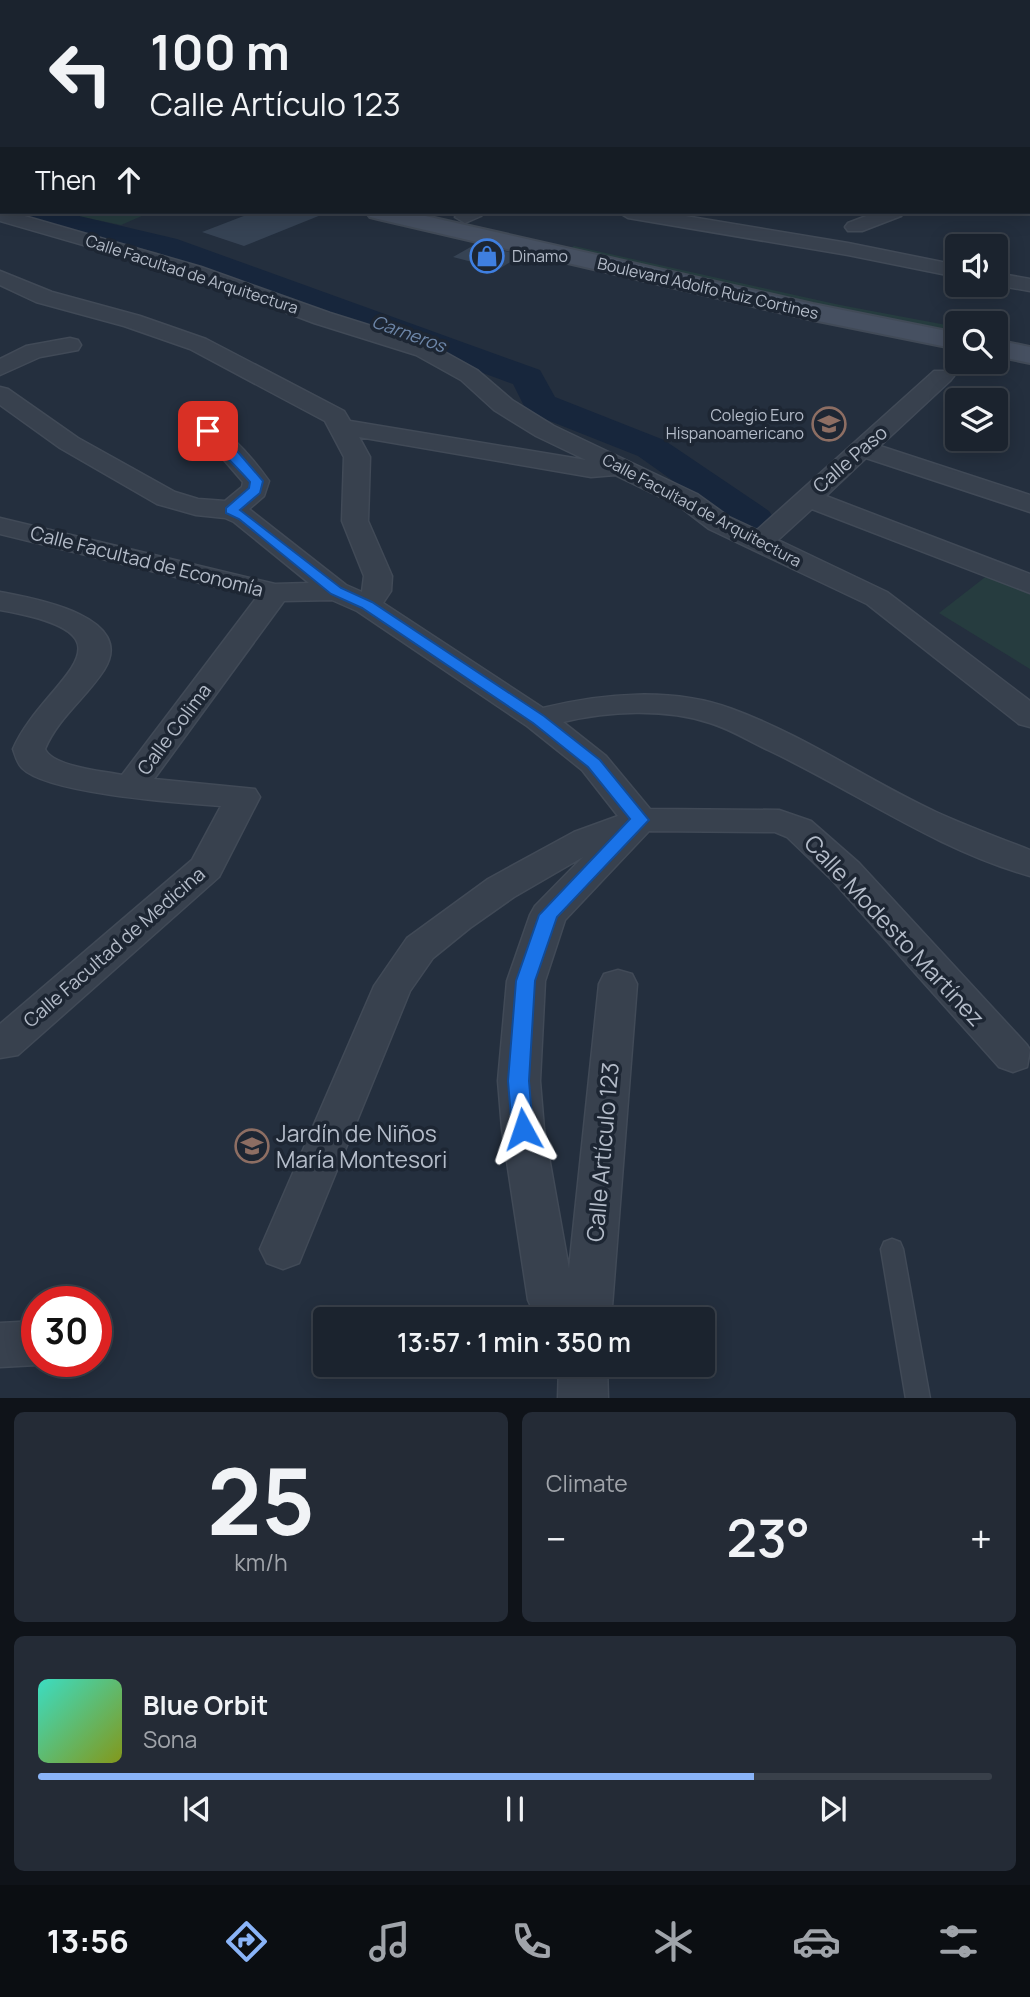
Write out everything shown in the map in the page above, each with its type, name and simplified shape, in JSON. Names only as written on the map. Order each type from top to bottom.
[{"type":"main road","name":"Boulevard Adolfo Ruiz Cortines","points":[[389,214],[945,323]]},
{"type":"main road","name":"Boulevard Adolfo Ruiz Cortines","points":[[470,215],[552,245],[945,338]]},
{"type":"main road","points":[[1008,334],[1030,338]]},
{"type":"main road","points":[[1008,350],[1030,355]]},
{"type":"street","points":[[654,214],[706,218],[945,269]]},
{"type":"street","points":[[855,227],[889,214]]},
{"type":"street","name":"Calle Facultad de Arquitectura","points":[[0,215],[194,271],[322,318],[398,340],[469,375],[503,405],[545,431],[688,500],[719,523],[769,533],[877,598],[1030,717]]},
{"type":"street","points":[[0,277],[44,297],[132,321],[198,344],[323,407],[335,416],[357,457],[355,521],[378,576],[377,591],[367,605]]},
{"type":"street","points":[[1008,281],[1030,285]]},
{"type":"street","points":[[0,368],[34,351],[70,345]]},
{"type":"street","name":"Calle Paso","points":[[769,533],[942,376]]},
{"type":"street","points":[[0,394],[69,443],[166,498],[196,507],[231,510],[243,516],[336,591],[367,605],[538,719],[594,763],[640,820],[548,915],[526,981],[519,1081],[523,1129],[551,1300],[554,1307]]},
{"type":"street","points":[[195,421],[221,441],[256,481],[255,490],[231,510]]},
{"type":"street","points":[[343,427],[591,469],[627,470]]},
{"type":"street","points":[[863,449],[1030,504]]},
{"type":"street","points":[[806,498],[1030,583]]},
{"type":"street","name":"Calle Facultad de Economía","points":[[0,526],[275,593],[336,591]]},
{"type":"street","name":"Calle Colima","points":[[0,601],[44,609],[71,621],[88,633],[95,648],[91,667],[34,734],[29,748],[34,761],[48,770],[130,788],[275,593]]},
{"type":"street","points":[[538,719],[577,709],[629,704],[676,706],[720,715],[806,755],[923,820],[1030,864]]},
{"type":"street","name":"Calle Facultad de Medicina","points":[[1,1040],[206,868],[243,797],[130,788]]},
{"type":"street","name":"Calle Modesto Martínez","points":[[283,1248],[393,986],[420,948],[501,888],[586,840],[640,820],[779,821],[799,829],[846,872],[1013,1056]]},
{"type":"street","name":"Calle Artículo 123","points":[[588,1307],[618,984]]},
{"type":"street","points":[[0,1345],[21,1344]]},
{"type":"street","points":[[583,1377],[583,1398]]},
{"type":"lane","points":[[892,1249],[917,1394]]},
{"type":"green space","points":[[69,214],[146,214],[121,225]]},
{"type":"green space","points":[[574,246],[840,305],[945,325],[945,330],[836,309],[569,249]]},
{"type":"green space","points":[[993,571],[1030,591],[1030,669],[939,613]]},
{"type":"building","points":[[249,214],[324,214],[244,246],[202,232]]},
{"type":"building","name":"Dinamo","points":[[476,244],[522,255],[499,269],[453,257]]},
{"type":"waterway","name":"Carneros","points":[[34,214],[166,245],[528,377],[540,404],[651,448],[755,520]]},
{"type":"place","name":"Dinamo","points":[[487,256]]},
{"type":"place","name":"Colegio Euro Hispanoamericano","points":[[829,424]]},
{"type":"place","name":"Jardín de Niños María Montesori","points":[[252,1146]]},
{"type":"route","points":[[208,431],[221,441],[256,481],[255,490],[231,510],[243,516],[336,591],[367,605],[538,719],[594,763],[640,820],[548,915],[526,981],[519,1081],[523,1129]]}]
